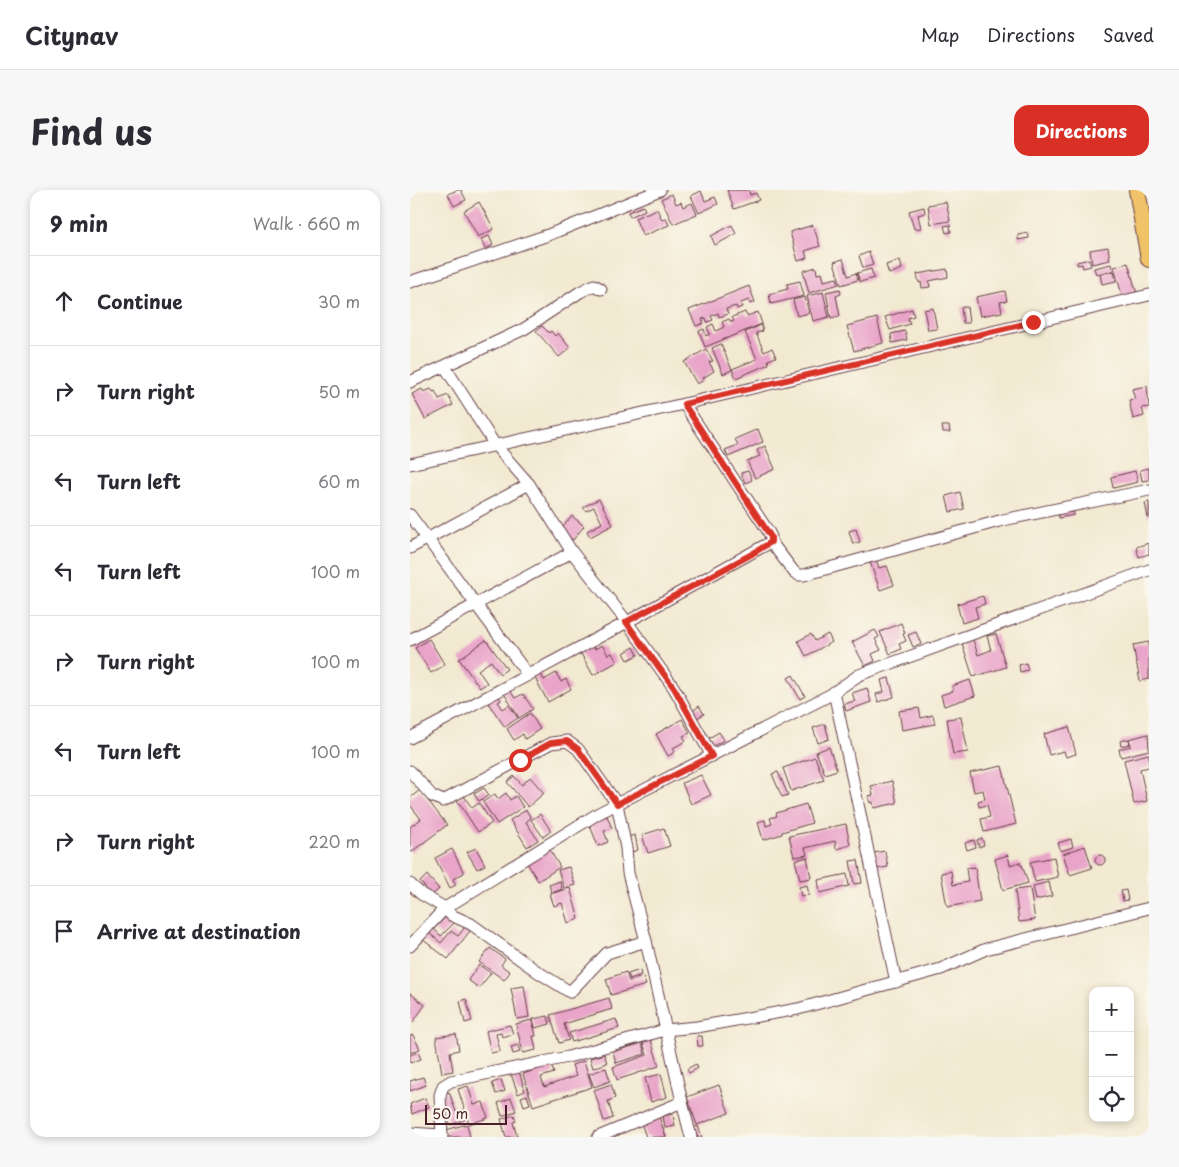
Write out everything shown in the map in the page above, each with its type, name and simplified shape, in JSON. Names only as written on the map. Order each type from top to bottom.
[{"type":"main road","points":[[1138,190],[1149,259]]},
{"type":"street","points":[[410,282],[548,235],[660,190]]},
{"type":"street","points":[[410,382],[524,329],[594,284],[601,290]]},
{"type":"street","points":[[410,464],[684,404],[1149,295]]},
{"type":"street","points":[[445,367],[495,445],[529,484],[572,552],[674,688],[712,756]]},
{"type":"street","points":[[684,404],[768,531],[771,542],[794,572],[799,575],[1002,520],[1149,490]]},
{"type":"street","points":[[410,548],[529,484]]},
{"type":"street","points":[[410,516],[528,675]]},
{"type":"street","points":[[410,738],[771,542]]},
{"type":"street","points":[[410,640],[572,552]]},
{"type":"street","points":[[410,946],[445,908],[599,813],[834,692],[859,675],[1149,570]]},
{"type":"street","points":[[834,692],[896,982]]},
{"type":"street","points":[[410,771],[432,796],[443,800],[551,743],[567,741],[578,749],[617,804],[626,848],[628,873],[646,941],[691,1137]]},
{"type":"street","points":[[410,884],[421,894],[445,908],[451,915],[471,924],[544,976],[570,992],[607,953],[646,941]]},
{"type":"street","points":[[410,1133],[442,1136],[440,1095],[443,1086],[450,1081],[568,1057],[665,1030],[697,1027],[798,1009],[941,969],[986,949],[1149,908]]},
{"type":"street","points":[[598,1137],[682,1102]]},
{"type":"building","points":[[461,190],[466,200],[454,206],[448,194]]},
{"type":"building","points":[[727,190],[749,190],[750,195],[756,193],[759,200],[734,209]]},
{"type":"building","points":[[701,191],[705,201],[715,197],[718,204],[699,213],[691,196]]},
{"type":"building","points":[[672,194],[676,204],[681,202],[683,207],[692,203],[697,214],[673,224],[661,199]]},
{"type":"building","points":[[479,202],[494,229],[478,237],[464,211]]},
{"type":"building","points":[[946,202],[950,221],[931,224],[928,205]]},
{"type":"building","points":[[643,206],[645,210],[630,217],[628,212]]},
{"type":"building","points":[[924,207],[925,213],[918,215],[921,228],[914,229],[909,211]]},
{"type":"building","points":[[657,209],[662,220],[666,218],[669,225],[643,236],[635,218]]},
{"type":"building","points":[[732,225],[736,234],[715,245],[711,236]]},
{"type":"building","points":[[813,225],[820,246],[805,251],[807,258],[798,261],[790,232]]},
{"type":"building","points":[[950,225],[951,232],[946,233],[944,226]]},
{"type":"building","points":[[1028,233],[1029,238],[1018,240],[1018,235]]},
{"type":"building","points":[[489,236],[493,245],[485,249],[481,239]]},
{"type":"building","points":[[1108,247],[1110,260],[1092,264],[1090,250]]},
{"type":"building","points":[[869,252],[873,265],[863,268],[859,256]]},
{"type":"building","points":[[843,259],[848,276],[856,273],[858,280],[841,285],[834,262]]},
{"type":"building","points":[[1089,259],[1091,266],[1083,268],[1082,264],[1077,265],[1077,262]]},
{"type":"building","points":[[900,260],[902,269],[889,274],[886,265]]},
{"type":"building","points":[[1128,263],[1137,294],[1123,298],[1114,267]]},
{"type":"building","points":[[1111,264],[1113,271],[1096,274],[1094,268]]},
{"type":"building","points":[[816,267],[817,274],[822,273],[824,281],[837,278],[839,284],[809,293],[803,271]]},
{"type":"building","points":[[871,269],[874,278],[860,282],[857,273]]},
{"type":"building","points":[[947,269],[948,277],[929,281],[930,287],[922,288],[917,274]]},
{"type":"building","points":[[1114,271],[1116,281],[1102,284],[1100,274]]},
{"type":"building","points":[[800,281],[804,296],[771,304],[769,294],[788,289],[787,284]]},
{"type":"building","points":[[749,286],[755,302],[750,304],[749,300],[741,303],[742,307],[737,309],[736,306],[726,309],[728,314],[719,317],[718,313],[711,316],[713,320],[707,322],[706,318],[702,319],[704,323],[696,326],[689,310]]},
{"type":"building","points":[[840,289],[841,294],[836,296],[840,316],[831,318],[826,292]]},
{"type":"building","points":[[1005,291],[1007,301],[1000,302],[1002,312],[980,316],[976,297]]},
{"type":"building","points":[[823,292],[829,317],[813,321],[807,296]]},
{"type":"building","points":[[805,297],[809,313],[797,316],[793,300]]},
{"type":"building","points":[[961,307],[967,307],[969,323],[963,323]]},
{"type":"building","points":[[933,308],[937,329],[928,330],[924,310]]},
{"type":"building","points":[[912,309],[914,316],[908,318],[910,324],[890,330],[885,317]]},
{"type":"building","points":[[745,312],[747,316],[758,312],[762,324],[705,347],[699,331],[704,329],[706,336],[710,334],[707,327],[713,324],[716,331],[724,327],[722,322],[729,319],[731,322],[734,321],[732,317]]},
{"type":"building","points":[[877,318],[883,343],[854,351],[847,326]]},
{"type":"building","points":[[761,325],[763,331],[756,333],[764,352],[772,348],[776,357],[768,360],[769,364],[736,378],[732,369],[757,359],[745,332]]},
{"type":"building","points":[[542,326],[549,333],[551,331],[555,336],[558,333],[570,348],[559,357],[536,331]]},
{"type":"building","points":[[905,331],[907,340],[892,343],[891,334]]},
{"type":"building","points":[[721,344],[732,370],[723,374],[712,348]]},
{"type":"building","points":[[706,349],[713,361],[709,362],[714,371],[697,384],[684,362]]},
{"type":"building","points":[[1147,386],[1149,407],[1142,408],[1144,416],[1133,419],[1129,400],[1135,399],[1132,389]]},
{"type":"building","points":[[422,389],[424,392],[431,389],[433,392],[435,391],[439,399],[448,395],[453,405],[425,419],[412,394]]},
{"type":"building","points":[[942,426],[949,426],[950,432],[943,432]]},
{"type":"building","points":[[758,429],[763,442],[728,457],[725,450],[738,445],[735,439]]},
{"type":"building","points":[[765,446],[775,469],[755,478],[747,461],[760,456],[757,450]]},
{"type":"building","points":[[1149,468],[1149,480],[1142,481],[1140,470]]},
{"type":"building","points":[[748,471],[752,480],[745,483],[741,473]]},
{"type":"building","points":[[1135,471],[1138,482],[1113,488],[1111,477]]},
{"type":"building","points":[[960,492],[964,509],[950,512],[946,496]]},
{"type":"building","points":[[599,499],[613,525],[590,537],[587,531],[602,523],[594,507],[586,511],[583,507]]},
{"type":"building","points":[[1149,502],[1149,518],[1148,518],[1145,503]]},
{"type":"building","points":[[1072,509],[1074,515],[1059,518],[1058,511]]},
{"type":"building","points":[[572,516],[584,526],[573,540],[560,530]]},
{"type":"building","points":[[856,529],[860,542],[853,544],[849,531]]},
{"type":"building","points":[[1149,543],[1149,554],[1139,557],[1136,547]]},
{"type":"building","points":[[876,559],[879,568],[887,566],[894,585],[880,590],[870,562]]},
{"type":"building","points":[[983,596],[985,604],[975,607],[978,618],[962,623],[957,604]]},
{"type":"building","points":[[901,623],[906,641],[899,644],[901,649],[890,654],[880,632]]},
{"type":"building","points":[[875,630],[879,637],[875,639],[881,650],[872,654],[875,661],[865,666],[852,642]]},
{"type":"building","points":[[916,632],[921,644],[913,647],[908,635]]},
{"type":"building","points":[[811,634],[815,641],[828,634],[832,642],[806,656],[798,641]]},
{"type":"building","points":[[996,634],[1006,667],[973,677],[962,643],[973,640],[978,655],[991,650],[987,636]]},
{"type":"building","points":[[429,639],[445,665],[431,673],[415,648]]},
{"type":"building","points":[[486,640],[507,669],[500,674],[491,661],[478,670],[487,683],[480,688],[459,659]]},
{"type":"building","points":[[1149,642],[1149,679],[1140,681],[1133,645]]},
{"type":"building","points":[[602,645],[608,655],[612,653],[617,662],[593,675],[580,652],[593,646],[595,649]]},
{"type":"building","points":[[634,647],[638,655],[628,660],[624,653]]},
{"type":"building","points":[[1026,663],[1028,670],[1020,672],[1019,665]]},
{"type":"building","points":[[540,672],[544,680],[556,673],[561,682],[566,679],[571,689],[548,702],[534,676]]},
{"type":"building","points":[[793,675],[805,696],[800,699],[788,678]]},
{"type":"building","points":[[889,678],[894,697],[878,702],[876,694],[884,692],[881,680]]},
{"type":"building","points":[[970,680],[975,696],[944,706],[941,695],[953,691],[952,686]]},
{"type":"building","points":[[507,686],[515,698],[523,694],[533,709],[519,718],[502,690]]},
{"type":"building","points":[[867,688],[871,702],[846,711],[844,704],[855,701],[852,693]]},
{"type":"building","points":[[496,693],[501,700],[498,702],[503,709],[509,705],[518,718],[505,727],[486,700]]},
{"type":"building","points":[[699,706],[704,714],[697,718],[693,711]]},
{"type":"building","points":[[919,708],[921,718],[933,715],[935,724],[902,730],[899,711]]},
{"type":"building","points":[[530,713],[540,729],[525,739],[523,734],[514,740],[507,729]]},
{"type":"building","points":[[961,717],[968,752],[953,754],[947,719]]},
{"type":"building","points":[[682,719],[690,733],[683,736],[686,741],[673,748],[675,752],[668,756],[656,734]]},
{"type":"building","points":[[825,724],[829,739],[818,743],[813,728]]},
{"type":"building","points":[[1069,727],[1076,754],[1066,757],[1064,751],[1049,755],[1044,734]]},
{"type":"building","points":[[719,732],[724,740],[713,746],[709,738]]},
{"type":"building","points":[[1148,734],[1149,750],[1121,757],[1119,749],[1131,746],[1129,739]]},
{"type":"building","points":[[1129,739],[1130,744],[1121,746],[1120,741]]},
{"type":"building","points":[[829,747],[837,770],[825,774],[816,752]]},
{"type":"building","points":[[1149,754],[1149,767],[1140,769],[1147,801],[1134,804],[1124,760]]},
{"type":"building","points":[[815,757],[824,780],[791,791],[783,768]]},
{"type":"building","points":[[1002,766],[1016,824],[984,832],[981,819],[990,817],[987,805],[979,807],[978,801],[985,799],[983,790],[974,792],[970,773]]},
{"type":"building","points":[[778,772],[788,795],[782,797],[772,774]]},
{"type":"building","points":[[701,775],[711,795],[691,804],[682,783]]},
{"type":"building","points":[[514,776],[522,785],[530,777],[544,793],[528,807],[507,782]]},
{"type":"building","points":[[892,781],[897,803],[874,808],[873,802],[870,803],[868,796],[873,795],[871,786]]},
{"type":"building","points":[[484,788],[489,795],[479,801],[474,794]]},
{"type":"building","points":[[420,790],[447,825],[410,853],[410,827],[421,819],[410,805],[410,798]]},
{"type":"building","points":[[506,793],[510,800],[516,796],[523,807],[497,824],[483,802],[495,794],[498,799]]},
{"type":"building","points":[[464,796],[472,808],[479,803],[492,823],[478,832],[457,800]]},
{"type":"building","points":[[806,804],[812,823],[763,840],[758,822],[765,820],[766,826],[772,824],[770,818],[777,816],[776,813]]},
{"type":"building","points":[[526,810],[531,818],[526,822],[538,840],[527,847],[510,820]]},
{"type":"building","points":[[540,814],[551,831],[543,837],[531,820]]},
{"type":"building","points":[[607,816],[612,828],[604,831],[608,842],[598,846],[589,823]]},
{"type":"building","points":[[846,824],[850,845],[836,849],[835,841],[805,848],[807,855],[794,857],[789,836]]},
{"type":"building","points":[[664,828],[670,846],[648,853],[642,835]]},
{"type":"building","points":[[635,835],[638,850],[632,852],[628,837]]},
{"type":"building","points":[[982,838],[984,845],[979,847],[977,840]]},
{"type":"building","points":[[1071,839],[1073,847],[1061,851],[1058,843]]},
{"type":"building","points":[[974,840],[976,847],[967,850],[965,843]]},
{"type":"building","points":[[1085,846],[1092,868],[1070,875],[1063,854]]},
{"type":"building","points":[[476,848],[485,865],[477,869],[467,852]]},
{"type":"building","points":[[452,849],[464,873],[453,879],[456,885],[450,888],[435,858]]},
{"type":"building","points":[[549,849],[560,867],[538,881],[527,863]]},
{"type":"building","points":[[885,851],[888,867],[876,869],[874,853]]},
{"type":"building","points":[[1008,855],[1010,865],[1020,862],[1028,883],[1003,890],[995,859]]},
{"type":"building","points":[[1098,855],[1102,855],[1105,860],[1104,864],[1098,865],[1095,862],[1095,858]]},
{"type":"building","points":[[807,857],[811,878],[800,880],[795,860]]},
{"type":"building","points":[[1054,857],[1058,877],[1035,882],[1030,862]]},
{"type":"building","points":[[858,860],[862,883],[854,884],[850,861]]},
{"type":"building","points":[[569,867],[575,885],[564,888],[558,870]]},
{"type":"building","points":[[975,867],[980,901],[947,907],[941,873],[951,871],[953,885],[968,882],[966,868]]},
{"type":"building","points":[[847,874],[849,886],[820,893],[818,880]]},
{"type":"building","points":[[427,875],[439,889],[432,895],[420,882]]},
{"type":"building","points":[[560,881],[562,889],[552,893],[549,885]]},
{"type":"building","points":[[1049,882],[1052,896],[1036,900],[1033,886]]},
{"type":"building","points":[[807,885],[809,895],[801,896],[799,887]]},
{"type":"building","points":[[570,888],[579,919],[568,923],[562,903],[554,906],[550,894]]},
{"type":"building","points":[[1030,888],[1035,920],[1019,922],[1015,890]]},
{"type":"building","points":[[1126,890],[1128,900],[1123,901],[1121,891]]},
{"type":"building","points":[[446,916],[454,923],[441,936],[434,929]]},
{"type":"building","points":[[465,927],[470,931],[448,959],[422,939],[428,932],[441,943],[451,931],[458,936]]},
{"type":"building","points":[[490,948],[505,959],[501,965],[510,972],[504,980],[479,962]]},
{"type":"building","points":[[479,965],[491,973],[479,988],[468,980]]},
{"type":"building","points":[[640,970],[641,975],[630,979],[628,974]]},
{"type":"building","points":[[626,972],[629,981],[643,977],[646,985],[611,995],[606,979]]},
{"type":"building","points":[[524,986],[529,1017],[517,1019],[511,988]]},
{"type":"building","points":[[410,993],[425,1005],[413,1022],[410,1019]]},
{"type":"building","points":[[609,998],[612,1009],[564,1024],[569,1040],[559,1043],[550,1015]]},
{"type":"building","points":[[466,999],[472,1021],[465,1023],[460,1001]]},
{"type":"building","points":[[548,1016],[550,1024],[535,1028],[533,1019]]},
{"type":"building","points":[[616,1019],[619,1028],[572,1042],[569,1033]]},
{"type":"building","points":[[532,1020],[536,1036],[533,1036],[536,1050],[523,1053],[516,1024]]},
{"type":"building","points":[[510,1025],[513,1034],[502,1037],[501,1033],[496,1034],[500,1051],[491,1053],[486,1031]]},
{"type":"building","points":[[456,1034],[459,1050],[450,1052],[453,1071],[442,1073],[436,1037]]},
{"type":"building","points":[[413,1035],[420,1049],[410,1053],[410,1036]]},
{"type":"building","points":[[697,1036],[702,1036],[703,1046],[698,1046]]},
{"type":"building","points":[[651,1040],[659,1066],[617,1080],[613,1067],[647,1055],[643,1043]]},
{"type":"building","points":[[642,1043],[645,1054],[616,1063],[613,1052]]},
{"type":"building","points":[[518,1045],[520,1052],[513,1054],[511,1047]]},
{"type":"building","points":[[418,1052],[421,1059],[410,1063],[410,1055]]},
{"type":"building","points":[[604,1054],[607,1063],[593,1068],[590,1058]]},
{"type":"building","points":[[584,1061],[592,1087],[533,1106],[523,1074],[551,1065],[554,1073],[541,1077],[544,1087],[576,1076],[572,1065]]},
{"type":"building","points":[[696,1064],[698,1068],[689,1073],[687,1069]]},
{"type":"building","points":[[606,1068],[610,1081],[594,1087],[589,1074]]},
{"type":"building","points":[[519,1071],[525,1091],[518,1094],[511,1074]]},
{"type":"building","points":[[661,1074],[667,1097],[651,1102],[645,1078]]},
{"type":"building","points":[[423,1077],[426,1085],[410,1091],[410,1081]]},
{"type":"building","points":[[501,1080],[505,1091],[496,1094],[492,1083]]},
{"type":"building","points":[[611,1084],[615,1098],[608,1101],[613,1118],[604,1121],[594,1090]]},
{"type":"building","points":[[719,1085],[729,1113],[697,1125],[687,1097]]},
{"type":"building","points":[[468,1086],[474,1105],[483,1102],[488,1118],[469,1124],[458,1089]]},
{"type":"building","points":[[449,1092],[456,1112],[463,1110],[466,1119],[450,1125],[440,1095]]},
{"type":"building","points":[[527,1095],[530,1104],[524,1106],[521,1097]]},
{"type":"building","points":[[425,1098],[429,1107],[412,1114],[410,1104]]},
{"type":"building","points":[[511,1098],[516,1111],[502,1116],[498,1103]]},
{"type":"building","points":[[673,1114],[675,1126],[665,1128],[663,1116]]},
{"type":"building","points":[[514,1115],[516,1121],[513,1122],[517,1137],[506,1137],[501,1119]]},
{"type":"building","points":[[659,1117],[666,1137],[646,1137],[641,1123]]},
{"type":"building","points":[[467,1124],[470,1137],[448,1137],[446,1130]]},
{"type":"building","points":[[698,1126],[702,1137],[695,1137],[691,1129]]},
{"type":"route","points":[[520,760],[551,743],[567,741],[578,749],[617,804],[712,756],[674,688],[626,622],[752,554],[771,542],[771,537],[684,404],[1033,322]]}]
